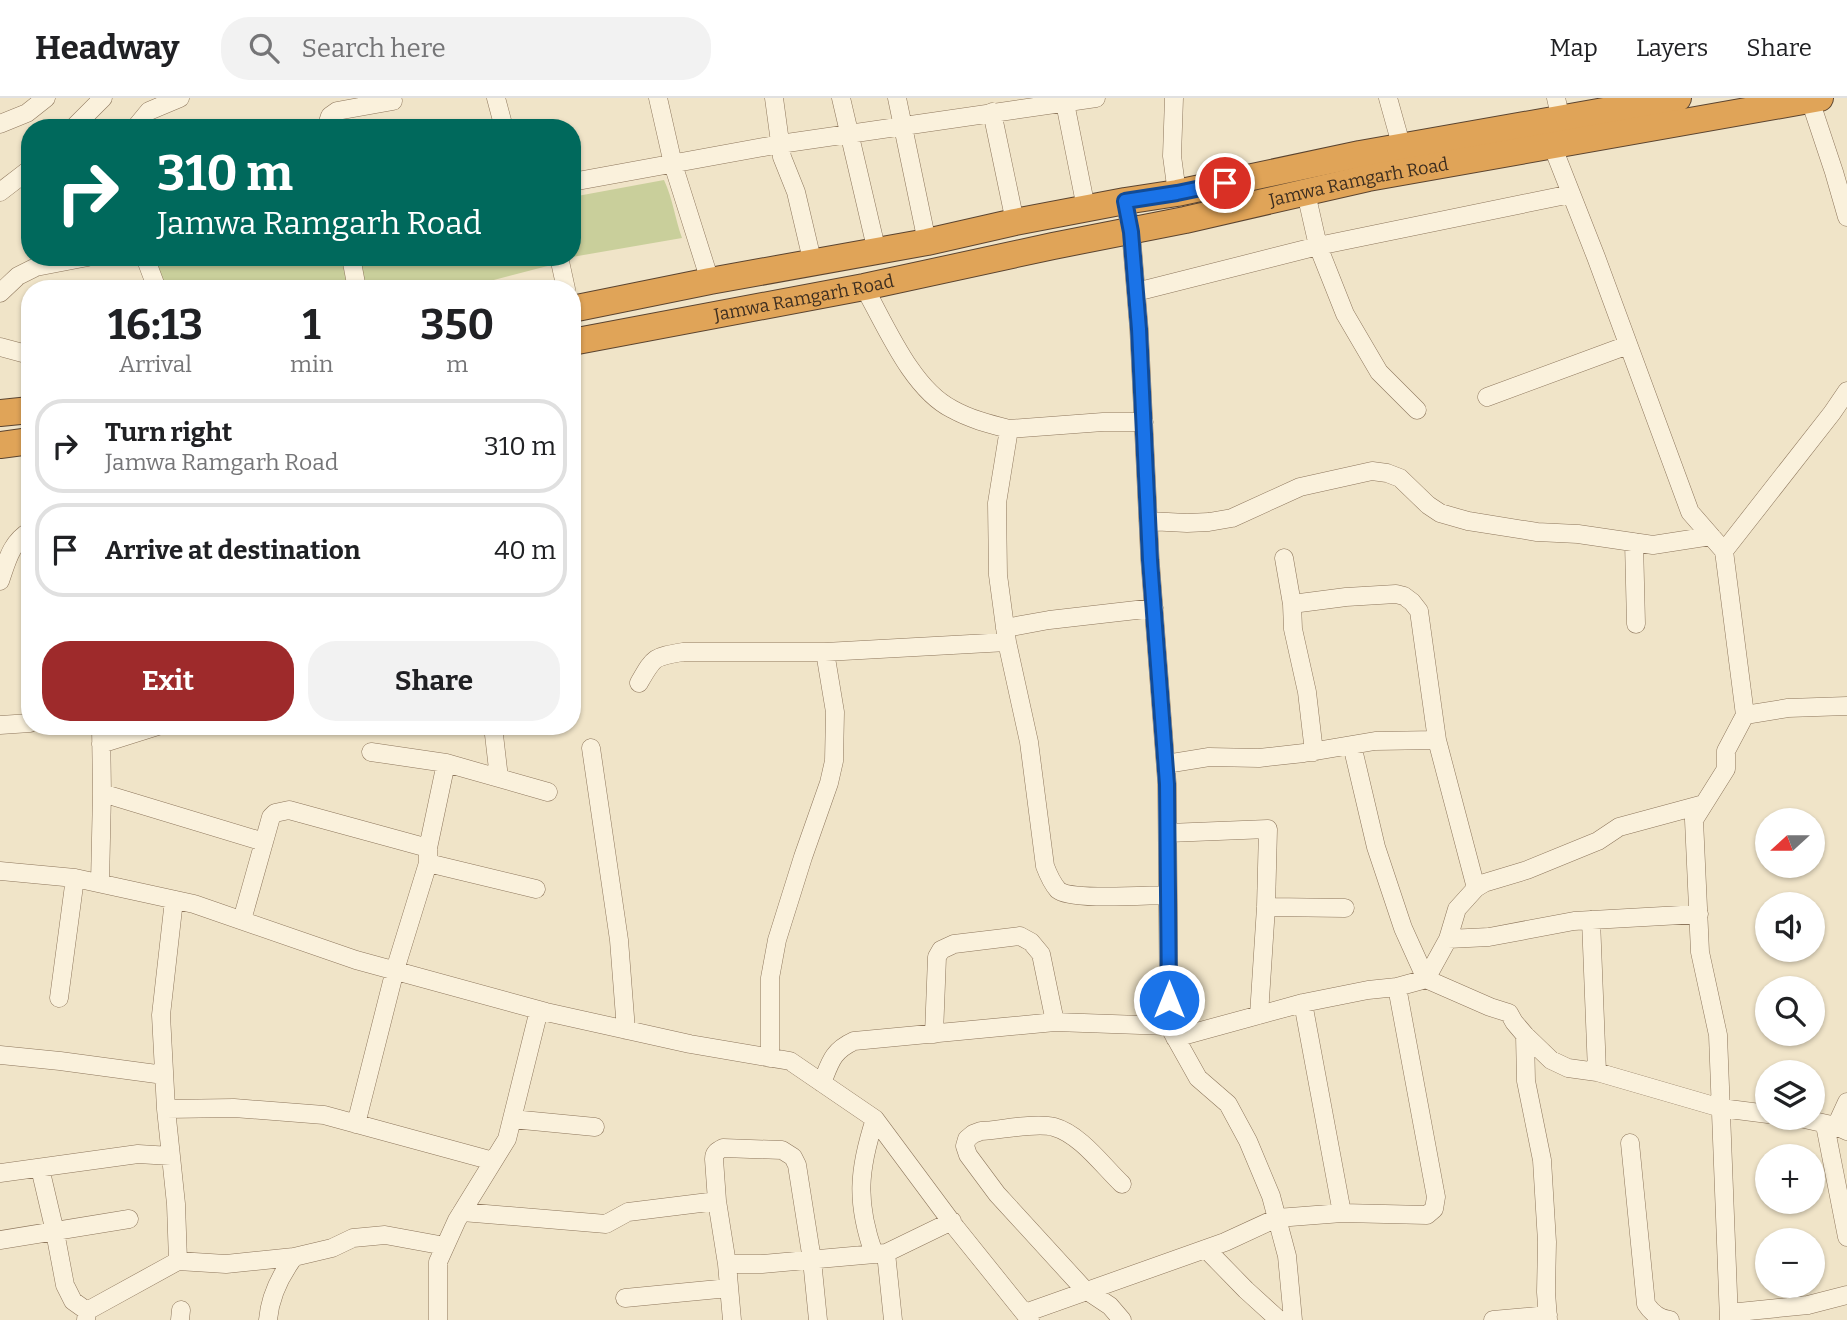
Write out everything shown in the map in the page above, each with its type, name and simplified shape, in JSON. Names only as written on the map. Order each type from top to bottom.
[{"type":"highway","name":"Jamwa Ramgarh Road","points":[[581,307],[877,252],[1015,222],[1402,148],[1558,109],[1678,98]]},
{"type":"highway","name":"Jamwa Ramgarh Road","points":[[581,340],[864,287],[1131,232],[1368,178],[1815,99]]},
{"type":"highway","points":[[0,413],[21,411]]},
{"type":"highway","points":[[0,445],[21,442]]},
{"type":"street","points":[[0,124],[27,113],[46,98]]},
{"type":"street","points":[[82,119],[103,98]]},
{"type":"street","points":[[142,119],[149,111],[180,98]]},
{"type":"street","points":[[496,98],[502,119]]},
{"type":"street","points":[[658,98],[673,164],[710,281]]},
{"type":"street","points":[[774,98],[782,157],[796,192],[813,264]]},
{"type":"street","points":[[841,98],[877,252]]},
{"type":"street","points":[[898,98],[927,242]]},
{"type":"street","points":[[581,180],[780,144],[992,112],[1029,103],[1096,98]]},
{"type":"street","points":[[1174,98],[1172,156],[1177,193]]},
{"type":"street","points":[[1388,98],[1402,148]]},
{"type":"street","points":[[1815,99],[1841,171],[1847,218]]},
{"type":"street","points":[[1064,100],[1086,208]]},
{"type":"street","points":[[329,119],[337,111],[393,101]]},
{"type":"street","points":[[992,112],[1015,222]]},
{"type":"street","points":[[1552,145],[1690,512],[1724,551],[1745,715],[1726,751],[1726,769],[1694,820],[1700,952],[1718,1035],[1729,1316],[1808,1305],[1847,1295]]},
{"type":"street","points":[[0,192],[21,176]]},
{"type":"street","points":[[1306,193],[1318,246],[1345,314],[1379,372],[1417,410]]},
{"type":"street","points":[[1136,292],[1318,246],[1571,194]]},
{"type":"street","points":[[1125,201],[1131,232],[1136,292],[1166,764],[1172,1032],[1198,1078],[1228,1104],[1248,1141],[1271,1196],[1287,1256],[1293,1320]]},
{"type":"street","points":[[0,293],[18,276],[41,266]]},
{"type":"street","points":[[864,287],[908,366],[925,389],[950,408],[983,423],[1009,429],[1103,422],[1144,422]]},
{"type":"street","points":[[1487,397],[1628,345]]},
{"type":"street","points":[[0,347],[21,353]]},
{"type":"street","points":[[1724,551],[1832,414],[1847,391]]},
{"type":"street","points":[[1009,429],[998,503],[998,575],[1006,635],[1029,742],[1045,866],[1060,891],[1078,896],[1168,895]]},
{"type":"street","points":[[1149,521],[1187,523],[1232,518],[1300,487],[1372,471],[1400,478],[1427,505],[1440,513],[1468,521],[1536,532],[1578,534],[1653,545],[1711,536]]},
{"type":"street","points":[[0,581],[13,545],[21,536]]},
{"type":"street","points":[[1633,542],[1636,624]]},
{"type":"street","points":[[1284,558],[1292,604],[1293,629],[1307,692],[1314,752]]},
{"type":"street","points":[[1292,604],[1396,594],[1405,596],[1419,611],[1437,740],[1476,888]]},
{"type":"street","points":[[639,683],[655,659],[674,653],[825,652],[1006,635],[1061,618],[1154,608]]},
{"type":"street","points":[[770,1058],[770,978],[777,940],[834,761],[835,712],[825,652]]},
{"type":"street","points":[[1745,715],[1788,708],[1847,706]]},
{"type":"street","points":[[0,725],[21,724]]},
{"type":"street","points":[[100,883],[101,735]]},
{"type":"street","points":[[494,735],[499,778]]},
{"type":"street","points":[[1166,764],[1209,757],[1259,758],[1314,752],[1375,741],[1437,740]]},
{"type":"street","points":[[1352,745],[1376,847],[1403,928],[1426,979]]},
{"type":"street","points":[[591,748],[619,940],[626,1030]]},
{"type":"street","points":[[371,752],[446,763],[548,792]]},
{"type":"street","points":[[356,1124],[395,970],[428,856],[446,763]]},
{"type":"street","points":[[102,793],[264,842]]},
{"type":"street","points":[[1426,979],[1448,939],[1457,909],[1476,888],[1598,841],[1619,827],[1704,804]]},
{"type":"street","points":[[242,920],[271,817],[281,810],[289,810],[536,889]]},
{"type":"street","points":[[1167,833],[1268,829],[1259,1015]]},
{"type":"street","points":[[0,871],[75,878],[194,904],[356,960],[539,1010],[690,1044],[790,1061],[874,1119],[1028,1317],[1088,1290],[1225,1242],[1277,1219],[1342,1213],[1427,1215],[1434,1209],[1436,1196],[1397,987]]},
{"type":"street","points":[[59,998],[75,878]]},
{"type":"street","points":[[174,900],[161,1015],[166,1109],[177,1204],[178,1261]]},
{"type":"street","points":[[1266,907],[1345,908]]},
{"type":"street","points":[[1448,939],[1489,937],[1574,921],[1699,914]]},
{"type":"street","points":[[1591,920],[1597,1072]]},
{"type":"street","points":[[934,1034],[937,957],[941,950],[954,944],[1020,936],[1031,942],[1041,954],[1055,1022]]},
{"type":"street","points":[[822,1083],[836,1051],[854,1041],[1055,1022],[1172,1032],[1426,979],[1508,1013],[1525,1035],[1551,1060],[1568,1068],[1597,1072],[1721,1108],[1755,1112]]},
{"type":"street","points":[[1303,1003],[1342,1213]]},
{"type":"street","points":[[439,1320],[438,1262],[462,1212],[507,1139],[539,1010]]},
{"type":"street","points":[[1493,1320],[1548,1318],[1542,1160],[1526,1081],[1525,1035]]},
{"type":"street","points":[[0,1055],[60,1060],[164,1075]]},
{"type":"street","points":[[1846,1228],[1836,1127],[1847,1102]]},
{"type":"street","points":[[166,1109],[234,1108],[324,1115],[493,1161]]},
{"type":"street","points":[[512,1119],[595,1128]]},
{"type":"street","points":[[874,1119],[865,1150],[861,1200],[865,1229],[880,1254],[893,1320]]},
{"type":"street","points":[[1122,1184],[1067,1132],[1052,1126],[981,1131],[967,1139],[965,1146],[991,1186],[1088,1290],[1110,1306],[1122,1320]]},
{"type":"street","points":[[1630,1143],[1646,1304],[1651,1312],[1663,1320],[1670,1320]]},
{"type":"street","points":[[732,1320],[714,1159],[718,1150],[723,1148],[782,1150],[793,1157],[797,1165],[812,1260],[818,1320]]},
{"type":"street","points":[[0,1173],[138,1154],[171,1156]]},
{"type":"street","points":[[40,1168],[65,1285],[68,1294],[86,1315],[178,1261],[226,1264],[294,1257],[332,1248],[353,1238],[385,1235],[445,1246]]},
{"type":"street","points":[[462,1212],[606,1224],[628,1212],[717,1201]]},
{"type":"street","points":[[0,1240],[129,1219]]},
{"type":"street","points":[[727,1264],[762,1264],[880,1254],[952,1221]]},
{"type":"street","points":[[1206,1248],[1279,1320]]},
{"type":"street","points":[[268,1320],[271,1299],[281,1275],[294,1257]]},
{"type":"street","points":[[625,1298],[729,1288]]},
{"type":"green space","points":[[664,180],[682,238],[581,255],[581,195]]},
{"type":"green space","points":[[155,266],[346,266],[350,280],[160,280]]},
{"type":"green space","points":[[359,266],[547,266],[494,280],[362,280]]},
{"type":"route","points":[[1169,1000],[1167,784],[1150,560],[1139,329],[1131,232],[1125,201],[1225,183]]}]
